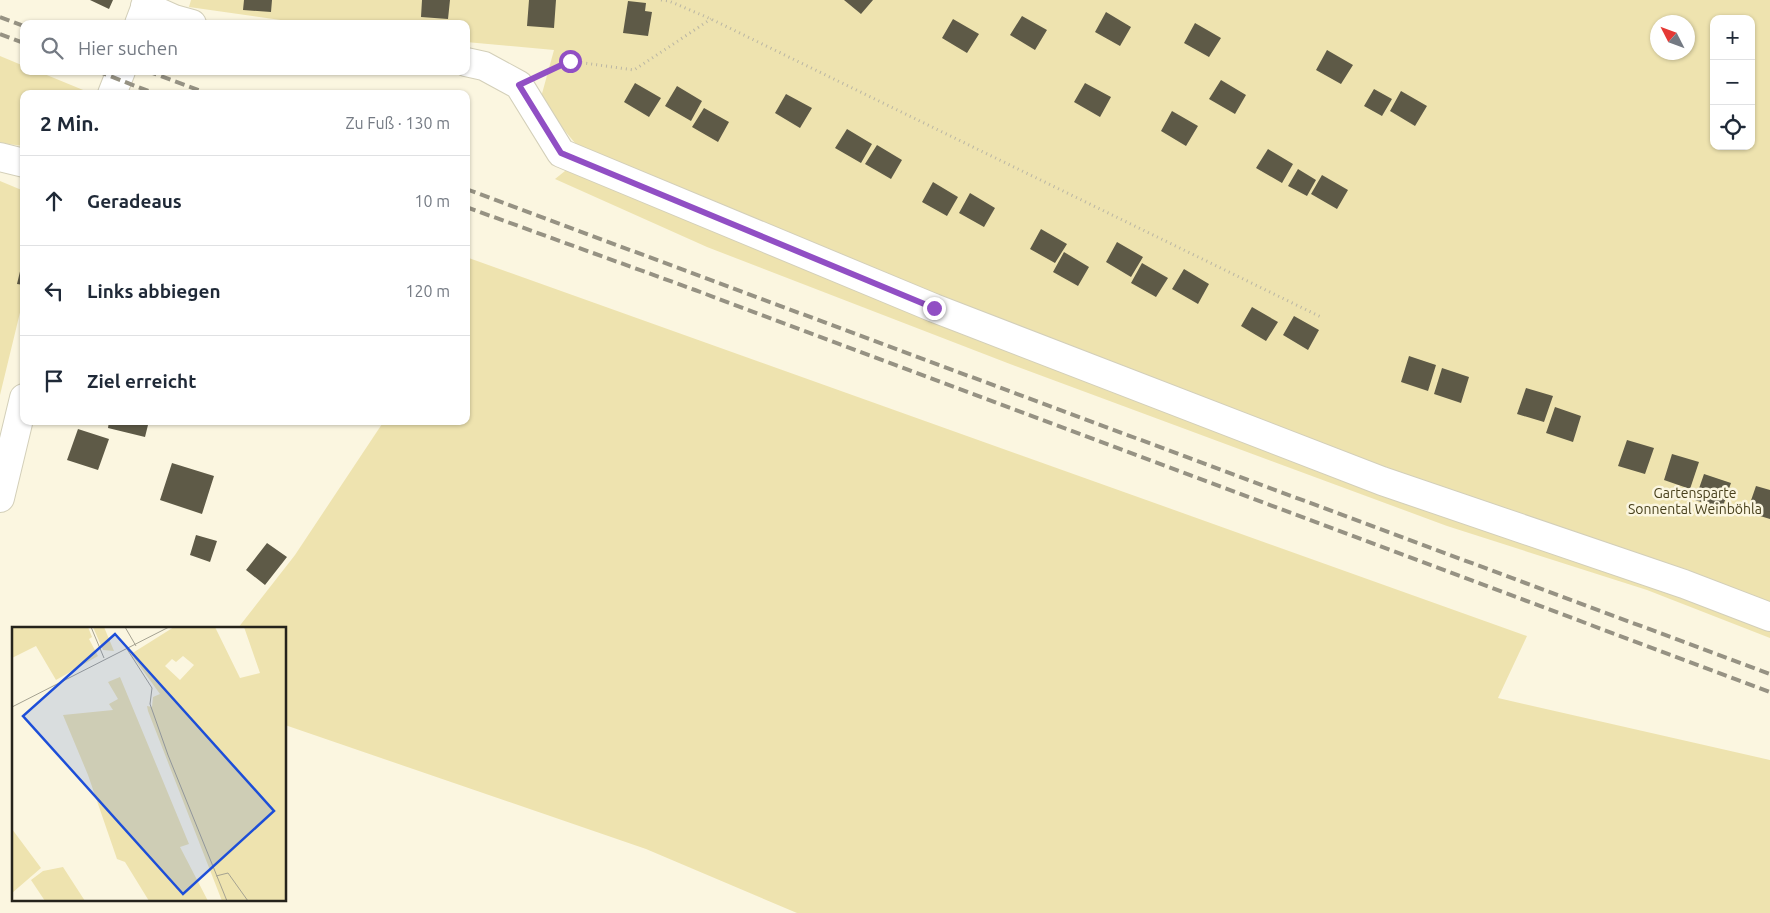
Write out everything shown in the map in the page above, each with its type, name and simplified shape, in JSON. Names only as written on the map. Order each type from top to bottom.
[{"type":"street","points":[[144,10],[178,20]]},
{"type":"street","points":[[470,63],[484,66],[519,85],[561,153],[934,308],[1382,481],[1684,584],[1770,617]]},
{"type":"street","points":[[114,90],[119,75]]},
{"type":"street","points":[[0,157],[20,162]]},
{"type":"street","points":[[0,498],[20,415]]},
{"type":"path","points":[[661,0],[669,1],[711,19],[1321,317]]},
{"type":"path","points":[[519,85],[570,61],[634,70],[711,19]]},
{"type":"green space","name":"Gartensparte Sonnental Weinböhla","points":[[191,0],[1770,0],[1770,638],[1647,590],[1447,526],[1010,364],[707,247],[555,179],[585,155],[540,101],[554,50],[470,42],[470,20],[281,20],[189,7]]},
{"type":"green space","points":[[0,56],[20,64],[20,75],[47,75],[83,90],[20,90],[20,146],[0,143]]},
{"type":"green space","points":[[0,181],[20,189],[20,312],[0,395]]},
{"type":"green space","points":[[470,258],[1527,636],[1498,698],[1770,760],[1770,913],[797,913],[646,849],[286,725],[286,627],[239,627],[295,555],[381,425],[470,425]]},
{"type":"building","points":[[90,0],[113,0],[109,9]]},
{"type":"building","points":[[244,0],[272,0],[271,12],[243,10]]},
{"type":"building","points":[[422,0],[450,0],[448,19],[421,17]]},
{"type":"building","points":[[529,0],[556,0],[554,28],[527,26]]},
{"type":"building","points":[[844,0],[873,0],[861,14]]},
{"type":"building","points":[[628,1],[646,3],[645,11],[652,12],[648,36],[623,33]]},
{"type":"building","points":[[1106,12],[1131,27],[1120,46],[1095,32]]},
{"type":"building","points":[[1022,16],[1047,30],[1035,50],[1010,35]]},
{"type":"building","points":[[953,19],[979,34],[967,53],[942,38]]},
{"type":"building","points":[[1195,23],[1221,38],[1209,57],[1184,43]]},
{"type":"building","points":[[1327,50],[1353,65],[1341,84],[1316,70]]},
{"type":"building","points":[[1221,80],[1246,95],[1235,114],[1209,99]]},
{"type":"building","points":[[635,83],[661,98],[649,117],[624,102]]},
{"type":"building","points":[[1085,83],[1111,97],[1100,117],[1074,102]]},
{"type":"building","points":[[677,86],[702,101],[691,121],[665,106]]},
{"type":"building","points":[[1374,89],[1392,99],[1382,116],[1364,106]]},
{"type":"building","points":[[1401,91],[1427,106],[1415,126],[1390,111]]},
{"type":"building","points":[[786,94],[812,108],[800,128],[775,113]]},
{"type":"building","points":[[704,108],[729,122],[718,142],[692,127]]},
{"type":"building","points":[[1172,111],[1198,126],[1186,146],[1161,131]]},
{"type":"building","points":[[847,129],[872,144],[861,163],[835,148]]},
{"type":"building","points":[[877,145],[902,160],[891,179],[865,164]]},
{"type":"building","points":[[1268,149],[1293,164],[1282,183],[1256,168]]},
{"type":"building","points":[[1298,169],[1316,180],[1307,196],[1288,186]]},
{"type":"building","points":[[1322,175],[1348,190],[1337,209],[1311,194]]},
{"type":"building","points":[[933,182],[958,197],[947,216],[922,202]]},
{"type":"building","points":[[970,193],[995,208],[984,227],[959,213]]},
{"type":"building","points":[[1041,229],[1067,244],[1055,263],[1030,249]]},
{"type":"building","points":[[1117,242],[1143,257],[1131,277],[1106,262]]},
{"type":"building","points":[[1064,252],[1089,267],[1078,286],[1053,272]]},
{"type":"building","points":[[1142,263],[1168,278],[1156,297],[1131,283]]},
{"type":"building","points":[[1184,269],[1209,284],[1198,304],[1172,289]]},
{"type":"building","points":[[20,271],[20,284],[17,284]]},
{"type":"building","points":[[1252,307],[1278,322],[1266,341],[1241,326]]},
{"type":"building","points":[[1294,316],[1319,330],[1308,350],[1283,335]]},
{"type":"building","points":[[1409,356],[1436,365],[1428,391],[1401,382]]},
{"type":"building","points":[[1442,368],[1469,377],[1461,403],[1434,394]]},
{"type":"building","points":[[1526,388],[1553,396],[1544,422],[1517,414]]},
{"type":"building","points":[[1555,407],[1581,416],[1573,442],[1546,433]]},
{"type":"building","points":[[108,425],[148,425],[145,437],[108,428]]},
{"type":"building","points":[[78,429],[109,439],[98,470],[67,460]]},
{"type":"building","points":[[1627,440],[1654,448],[1645,474],[1618,466]]},
{"type":"building","points":[[1672,454],[1699,462],[1690,489],[1664,480]]},
{"type":"building","points":[[172,463],[214,476],[202,514],[160,500]]},
{"type":"building","points":[[1704,474],[1731,483],[1722,509],[1695,500]]},
{"type":"building","points":[[1756,486],[1770,490],[1770,519],[1747,512]]},
{"type":"building","points":[[196,535],[217,541],[210,562],[190,555]]},
{"type":"building","points":[[267,543],[287,557],[265,585],[246,570]]},
{"type":"railway","points":[[0,17],[20,24]]},
{"type":"railway","points":[[0,34],[20,42]]},
{"type":"railway","points":[[107,75],[146,90]]},
{"type":"railway","points":[[158,75],[198,90]]},
{"type":"railway","points":[[470,190],[1770,674]]},
{"type":"railway","points":[[470,208],[695,290],[1770,692]]},
{"type":"route","points":[[570,61],[519,85],[561,153],[934,308]]}]
